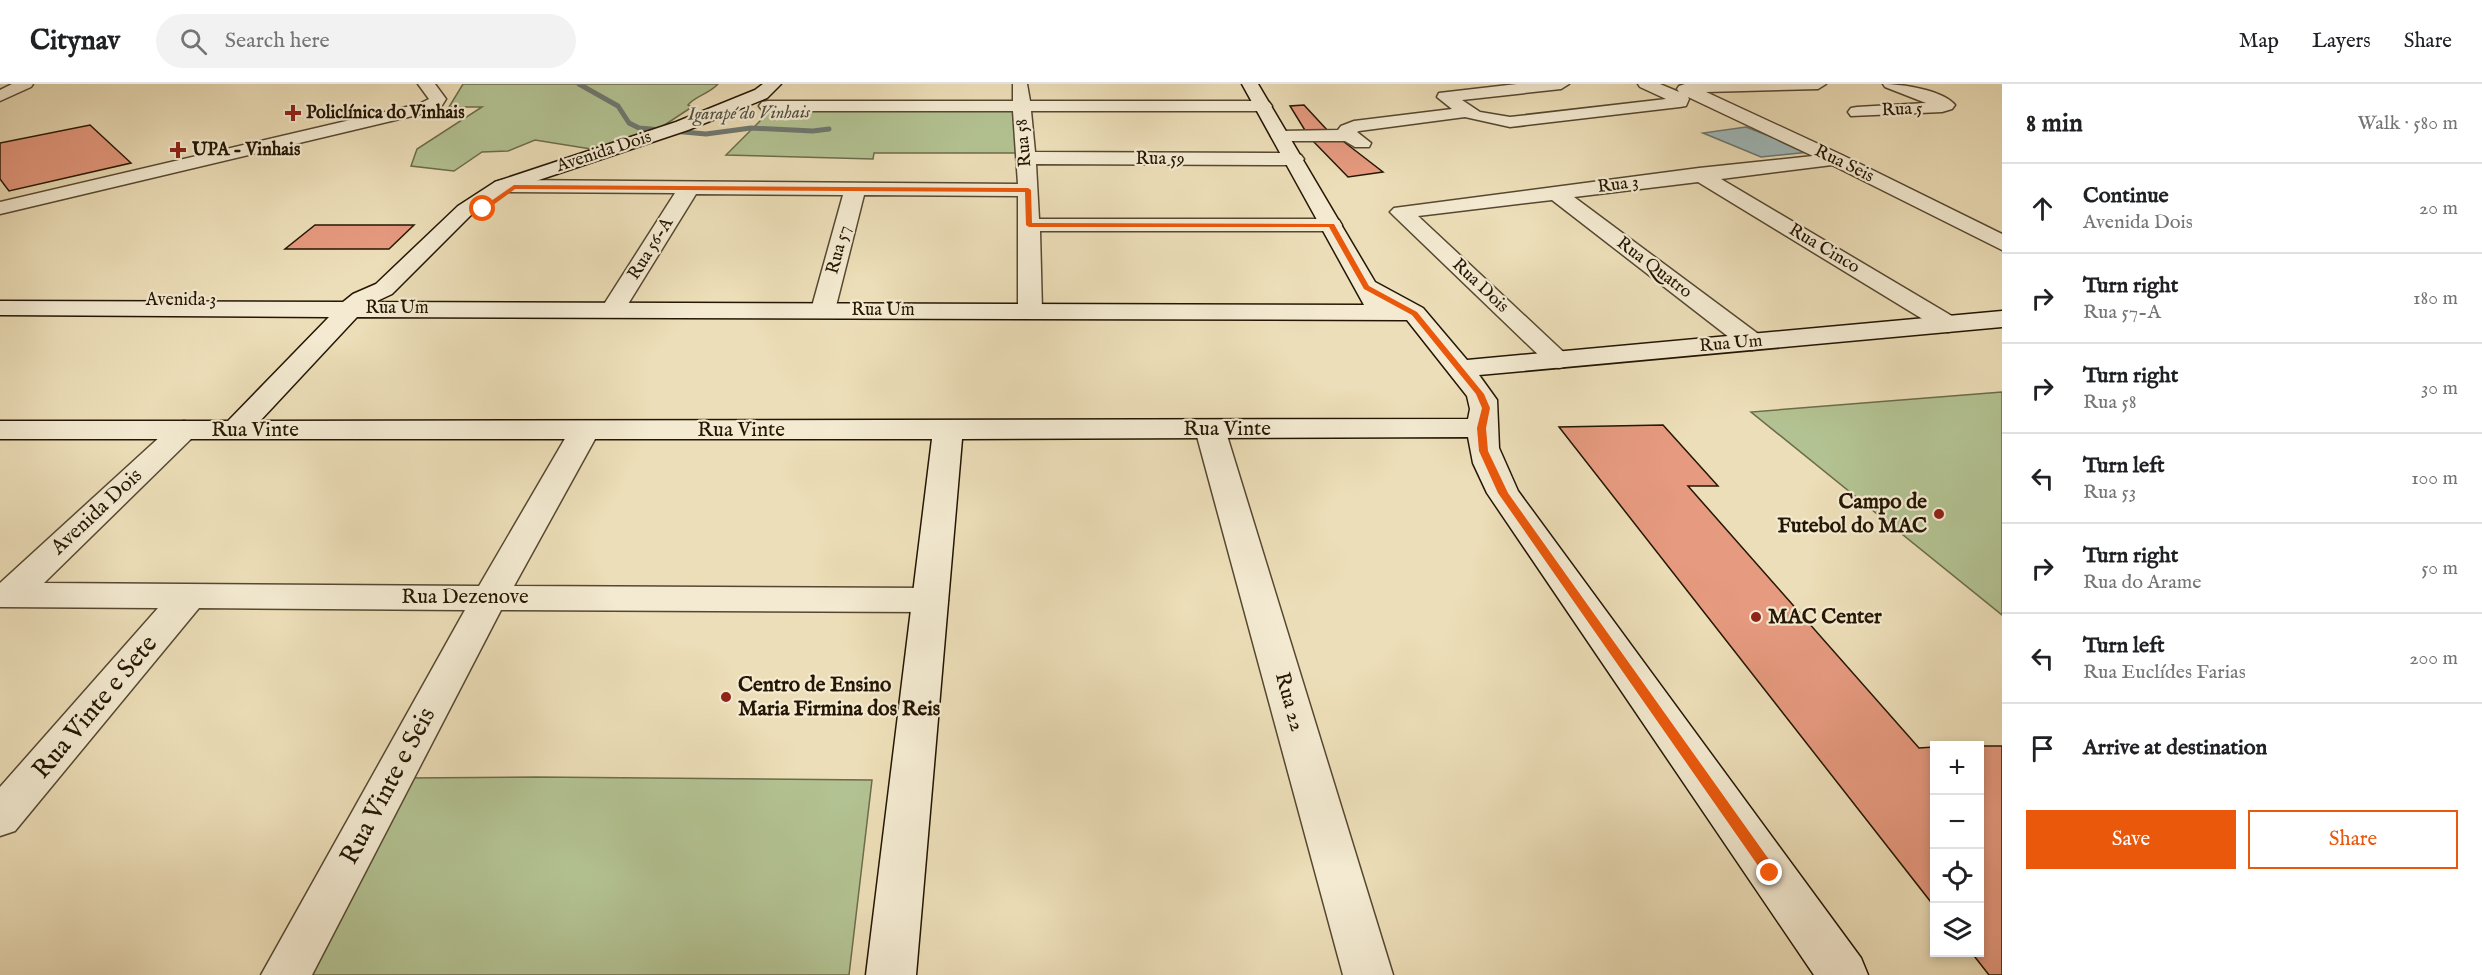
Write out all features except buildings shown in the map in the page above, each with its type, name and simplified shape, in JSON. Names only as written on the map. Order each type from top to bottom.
[{"type":"street","points":[[0,96],[25,84]]},
{"type":"street","name":"Avenida Dois","points":[[677,133],[761,94],[773,84]]},
{"type":"street","points":[[768,106],[778,97],[786,84]]},
{"type":"street","name":"Rua 58","points":[[1020,84],[1028,190],[1030,311]]},
{"type":"street","points":[[1250,84],[1380,312]]},
{"type":"street","points":[[1562,84],[1445,98],[1467,112],[1493,120],[1510,122],[1680,102],[1681,99],[1646,84]]},
{"type":"street","points":[[1709,85],[1818,84]]},
{"type":"street","name":"Rua 5","points":[[1857,112],[1946,105],[1891,84]]},
{"type":"street","name":"Rua Seis","points":[[1709,85],[1684,89],[1835,159],[2002,243]]},
{"type":"street","points":[[1539,86],[1595,113]]},
{"type":"street","points":[[0,208],[425,108],[435,104],[432,91]]},
{"type":"street","points":[[768,106],[1263,106]]},
{"type":"street","name":"Avenida Dois","points":[[358,305],[389,302],[399,296],[508,186],[768,106]]},
{"type":"street","points":[[1280,136],[1355,139],[1347,130],[1354,126],[1467,112]]},
{"type":"street","name":"Rua 59","points":[[1026,158],[1294,159]]},
{"type":"street","name":"Rua 3","points":[[1401,212],[1835,159]]},
{"type":"street","name":"Rua Cinco","points":[[1699,174],[1948,324]]},
{"type":"street","points":[[508,186],[1028,190]]},
{"type":"street","name":"Rua 56-A","points":[[613,309],[689,188]]},
{"type":"street","name":"Rua 57","points":[[823,310],[855,189]]},
{"type":"street","name":"Rua Quatro","points":[[1556,193],[1752,342]]},
{"type":"street","name":"Rua Dois","points":[[1401,212],[1558,360]]},
{"type":"street","points":[[1029,225],[1331,225]]},
{"type":"street","points":[[1366,287],[1414,313],[1484,402],[1486,408],[1481,428],[1484,451],[1503,493],[1843,975]]},
{"type":"street","name":"Avenida 3","points":[[0,300],[358,305]]},
{"type":"street","points":[[236,430],[358,305]]},
{"type":"street","name":"Rua Um","points":[[358,305],[613,309],[1414,313]]},
{"type":"street","name":"Avenida 3","points":[[0,308],[358,305]]},
{"type":"street","name":"Rua Um","points":[[1460,369],[2002,319]]},
{"type":"street","name":"Rua Vinte","points":[[0,430],[1481,428]]},
{"type":"street","name":"Rua 22","points":[[1210,429],[1368,975]]},
{"type":"street","name":"Avenida Dois","points":[[5,595],[184,430]]},
{"type":"street","name":"Rua Vinte e Seis","points":[[286,975],[490,597],[585,430]]},
{"type":"street","points":[[891,975],[948,430]]},
{"type":"street","name":"Rua Dezenove","points":[[5,595],[930,600]]},
{"type":"street","name":"Rua Vinte e Sete","points":[[0,818],[189,596]]},
{"type":"green space","points":[[463,84],[718,84],[688,105],[692,107],[663,126],[597,150],[535,140],[508,151],[482,152],[454,171],[411,166],[417,149],[482,107],[449,107]]},
{"type":"green space","points":[[1006,109],[1016,112],[1018,153],[874,153],[873,159],[726,155],[769,112],[780,110]]},
{"type":"green space","name":"Campo de Futebol do MAC","points":[[2002,392],[2002,615],[1751,412]]},
{"type":"green space","points":[[408,778],[872,780],[849,975],[303,975]]},
{"type":"water","points":[[1746,127],[1810,152],[1761,157],[1703,133]]},
{"type":"waterway","name":"Igarapé do Vinhais","points":[[579,84],[618,106],[629,123],[639,128],[706,134],[751,128],[813,131],[829,129]]},
{"type":"place","name":"Policlínica do Vinhais","points":[[293,113]]},
{"type":"place","name":"UPA - Vinhais","points":[[178,150]]},
{"type":"place","name":"Campo de Futebol do MAC","points":[[1939,514]]},
{"type":"place","name":"MAC Center","points":[[1756,617]]},
{"type":"place","name":"Centro de Ensino Maria Firmina dos Reis","points":[[726,697]]},
{"type":"route","points":[[483,209],[514,187],[1028,190],[1029,225],[1331,225],[1366,287],[1378,296],[1414,313],[1480,394],[1486,408],[1481,428],[1484,451],[1503,493],[1770,873]]}]
